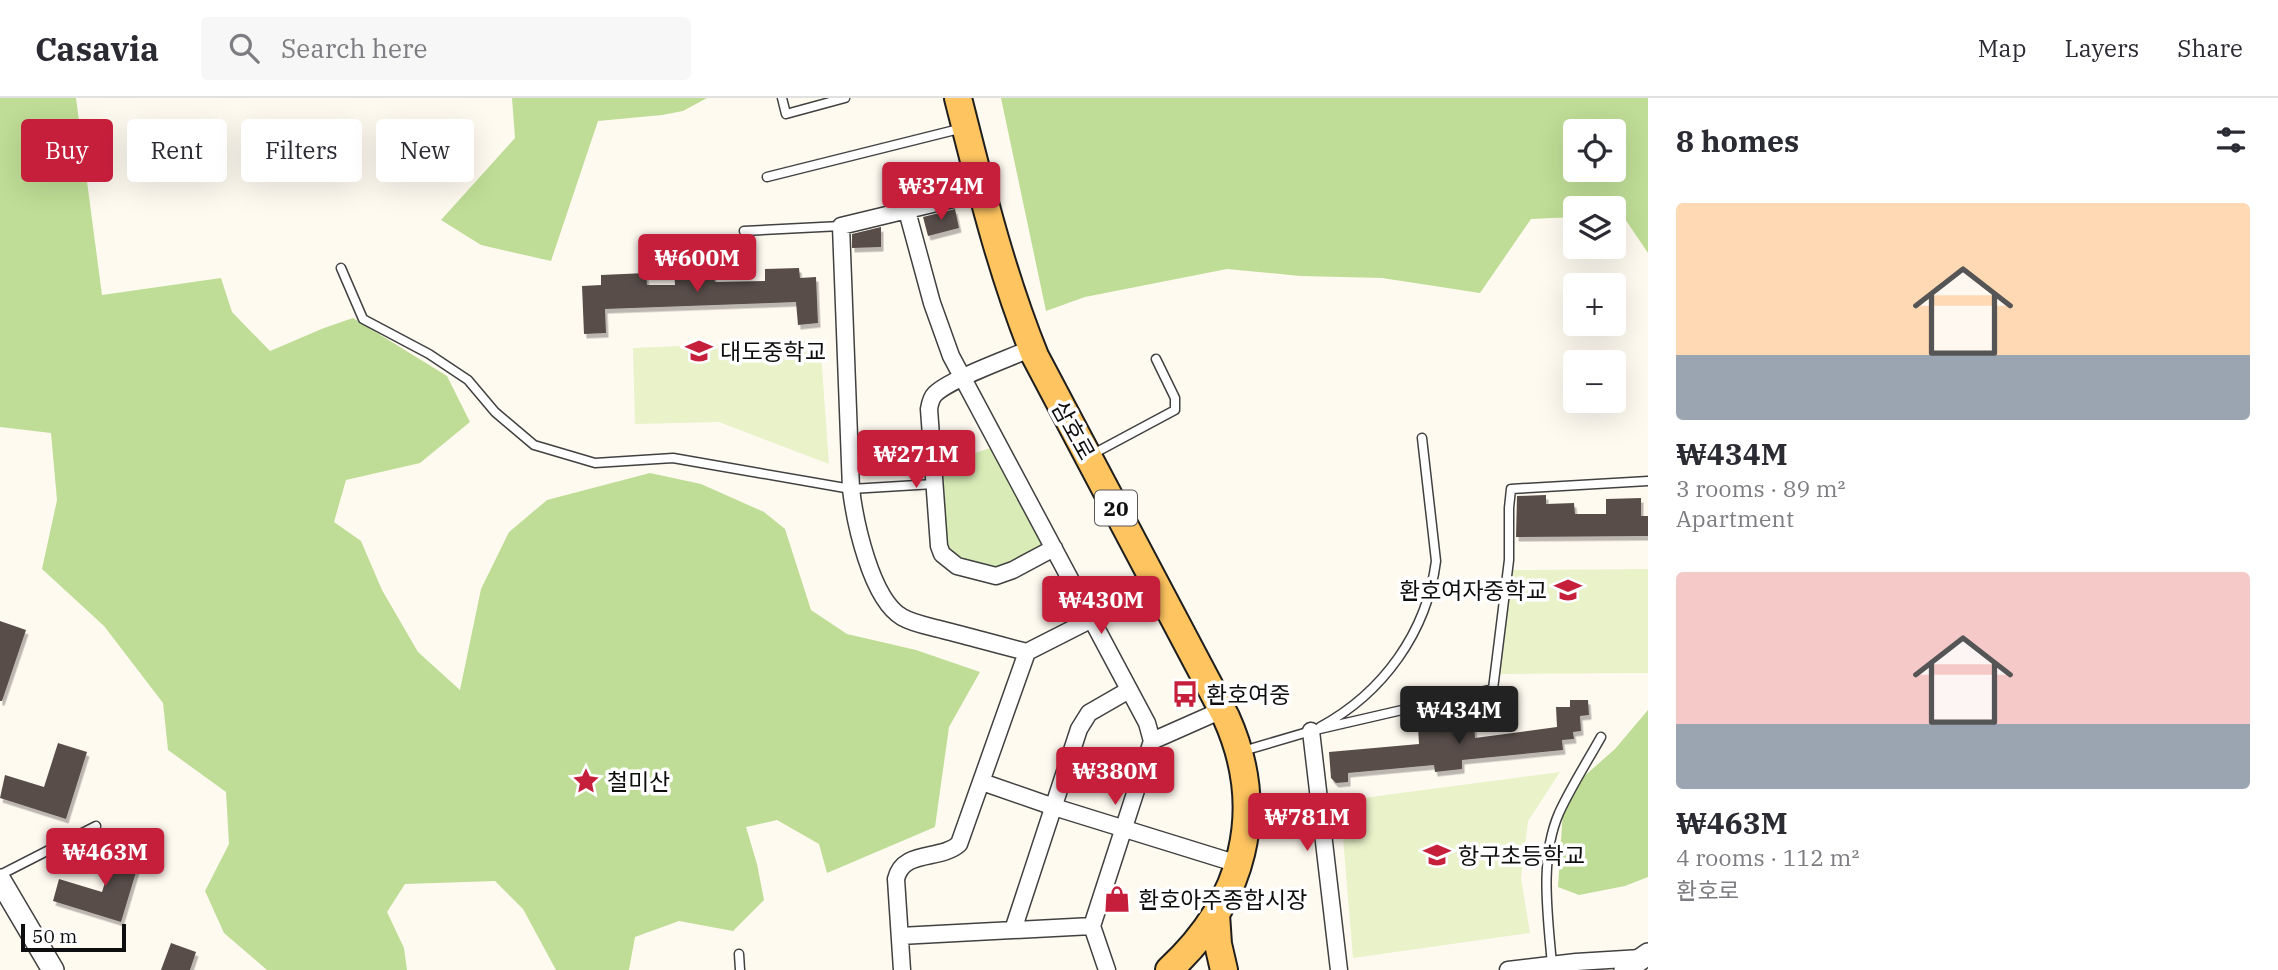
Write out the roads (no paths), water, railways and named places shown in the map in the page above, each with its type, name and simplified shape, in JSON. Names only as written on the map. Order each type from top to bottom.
[{"type":"main road","name":"삼호로","points":[[958,98],[1007,282],[1032,348],[1222,710],[1240,751],[1248,802],[1238,864],[1216,914],[1198,939],[1169,970]]},
{"type":"main road","points":[[1216,914],[1218,944],[1224,970]]},
{"type":"street","points":[[982,192],[841,226],[851,489],[857,524],[880,592],[894,611],[914,622],[1027,652],[1157,586]]},
{"type":"street","points":[[907,211],[935,313],[951,356],[1147,723],[1152,741],[1092,926],[1107,970]]},
{"type":"street","points":[[1032,348],[938,391],[930,401],[939,546],[942,554],[957,566],[996,576],[1054,548]]},
{"type":"street","points":[[902,970],[898,870],[910,860],[945,852],[959,844],[1027,652]]},
{"type":"street","points":[[1013,930],[1084,720],[1100,706],[1129,690]]},
{"type":"street","points":[[1152,741],[1222,710]]},
{"type":"street","points":[[1311,731],[1339,970]]},
{"type":"street","points":[[982,782],[1238,864]]},
{"type":"street","points":[[0,880],[53,970]]},
{"type":"street","points":[[900,936],[1092,926]]},
{"type":"street","points":[[1508,970],[1552,964],[1577,966],[1638,961]]},
{"type":"lane","points":[[782,98],[786,114],[845,98]]},
{"type":"lane","points":[[767,177],[965,127]]},
{"type":"lane","points":[[744,231],[841,226]]},
{"type":"lane","points":[[341,268],[363,319],[429,354],[468,380],[495,412],[534,445],[595,463],[673,458],[851,489],[934,484]]},
{"type":"lane","points":[[1089,457],[1175,410],[1175,398],[1156,359]]},
{"type":"lane","points":[[1311,731],[1331,721],[1364,695],[1408,646],[1424,613],[1436,561],[1422,438]]},
{"type":"lane","points":[[1240,751],[1311,731],[1493,689],[1509,560],[1508,508],[1511,488],[1648,481]]},
{"type":"lane","points":[[1552,964],[1547,883],[1553,836],[1559,813],[1601,737]]},
{"type":"lane","points":[[0,875],[96,826]]},
{"type":"lane","points":[[739,954],[740,970]]},
{"type":"place","name":"대도중학교","points":[[699,351]]},
{"type":"place","name":"환호여자중학교","points":[[1568,590]]},
{"type":"place","name":"환호여중","points":[[1185,694]]},
{"type":"place","name":"철미산","points":[[586,781]]},
{"type":"place","name":"항구초등학교","points":[[1437,855]]},
{"type":"place","name":"환호아주종합시장","points":[[1117,899]]}]
